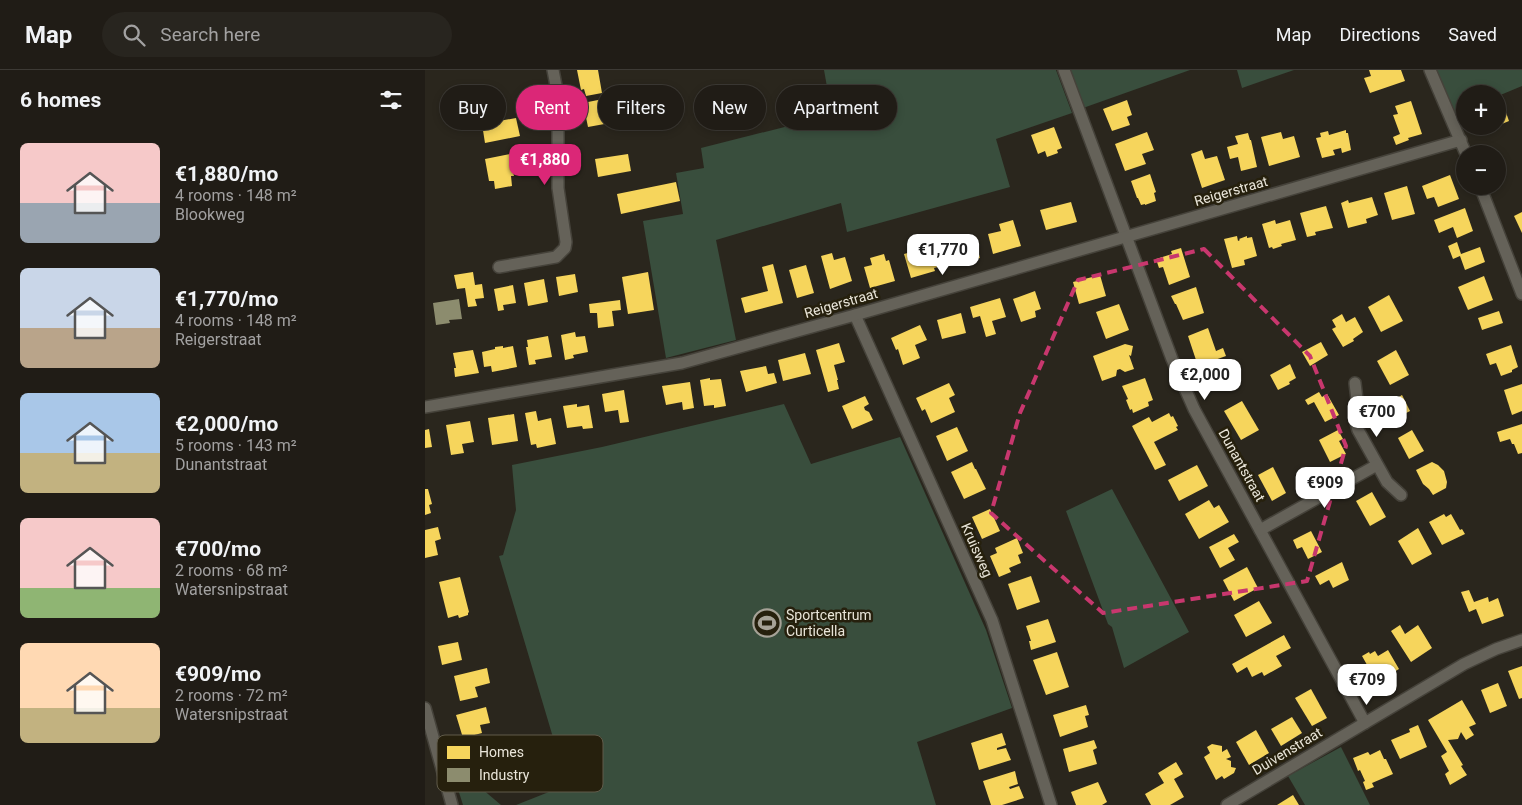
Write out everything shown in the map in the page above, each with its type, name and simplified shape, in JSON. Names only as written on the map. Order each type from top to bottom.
[{"type":"street","points":[[499,267],[555,256],[565,248],[566,242],[558,188],[558,96],[553,70]]},
{"type":"street","name":"Dunantstraat","points":[[1064,70],[1183,387],[1365,722]]},
{"type":"street","points":[[1430,70],[1463,145]]},
{"type":"street","name":"Reigerstraat","points":[[425,407],[681,363],[855,315],[1461,140]]},
{"type":"street","points":[[1484,195],[1522,294]]},
{"type":"street","name":"Kruisweg","points":[[855,315],[992,620],[1051,805]]},
{"type":"street","points":[[1355,383],[1358,430],[1387,482],[1401,495]]},
{"type":"street","points":[[1260,530],[1377,465]]},
{"type":"street","name":"Duivenstraat","points":[[1227,805],[1464,664],[1496,649],[1522,640]]},
{"type":"street","points":[[425,708],[437,751]]},
{"type":"street","points":[[448,792],[452,805]]},
{"type":"highlighted area","points":[[1204,249],[1310,356],[1346,446],[1307,581],[1103,613],[991,513],[1020,413],[1078,280]]},
{"type":"green space","points":[[824,70],[1056,70],[1072,113],[996,139],[1010,187],[847,232],[841,203],[716,240],[736,340],[666,358],[643,221],[683,214],[676,173],[704,168],[701,148],[776,129],[897,130],[897,85],[827,85]]},
{"type":"green space","points":[[1069,70],[1190,70],[1083,108]]},
{"type":"green space","points":[[1237,70],[1294,70],[1242,88]]},
{"type":"green space","points":[[1436,70],[1522,70],[1522,86],[1506,93],[1506,85],[1456,85],[1456,114]]},
{"type":"green space","name":"Sportcentrum Curticella","points":[[784,404],[811,464],[900,437],[986,630],[1012,708],[917,742],[936,805],[516,805],[549,792],[603,792],[603,735],[552,735],[499,556],[503,555],[516,510],[512,465],[602,447]]},
{"type":"green space","points":[[1112,489],[1189,632],[1124,668],[1112,627],[1108,624],[1066,511]]},
{"type":"green space","points":[[1341,747],[1370,805],[1305,805],[1288,776]]},
{"type":"green space","points":[[459,792],[486,792],[501,805],[463,805]]},
{"type":"building: Homes","points":[[577,70],[598,70],[601,85],[598,85],[598,94],[588,96],[588,85],[580,85]]},
{"type":"building: Homes","points":[[1369,70],[1401,70],[1405,81],[1370,93],[1364,78],[1371,76]]},
{"type":"building: Homes","points":[[598,100],[598,125],[588,127],[588,102]]},
{"type":"building: Homes","points":[[1127,100],[1132,115],[1127,117],[1130,125],[1112,131],[1103,109]]},
{"type":"building: Homes","points":[[1411,101],[1422,134],[1408,138],[1409,140],[1396,145],[1393,137],[1400,134],[1393,115],[1398,114],[1395,106]]},
{"type":"building: Homes","points":[[516,118],[516,130],[519,130],[520,136],[485,143],[483,130],[506,130],[506,120]]},
{"type":"building: Homes","points":[[1054,127],[1062,148],[1057,150],[1058,153],[1047,157],[1045,151],[1038,154],[1031,135]]},
{"type":"building: Homes","points":[[1346,130],[1351,150],[1342,153],[1341,148],[1333,150],[1335,155],[1322,158],[1316,138],[1321,137],[1320,133],[1328,131],[1329,135]]},
{"type":"building: Homes","points":[[1147,132],[1154,150],[1142,154],[1146,164],[1125,171],[1115,144]]},
{"type":"building: Homes","points":[[1281,132],[1283,139],[1294,136],[1300,157],[1269,166],[1261,137]]},
{"type":"building: Homes","points":[[1248,133],[1257,167],[1241,171],[1238,157],[1230,159],[1227,147],[1238,144],[1235,136]]},
{"type":"building: Homes","points":[[1202,150],[1205,159],[1217,156],[1225,180],[1202,188],[1191,154]]},
{"type":"building: Homes","points":[[510,154],[511,157],[516,156],[518,170],[513,171],[514,176],[511,176],[512,186],[495,189],[494,181],[489,181],[485,159]]},
{"type":"building: Homes","points":[[628,154],[631,171],[598,177],[595,159]]},
{"type":"building: Homes","points":[[1150,174],[1156,192],[1154,193],[1156,201],[1141,205],[1131,181]]},
{"type":"building: Homes","points":[[1450,175],[1459,199],[1438,207],[1434,197],[1427,199],[1422,186]]},
{"type":"building: Homes","points":[[676,182],[680,201],[621,214],[617,194]]},
{"type":"building: Homes","points":[[1407,186],[1415,214],[1392,220],[1384,193]]},
{"type":"building: Homes","points":[[1372,197],[1378,215],[1366,219],[1367,223],[1348,228],[1341,203],[1348,200],[1349,203]]},
{"type":"building: Homes","points":[[1071,202],[1077,222],[1046,230],[1040,210]]},
{"type":"building: Homes","points":[[1326,206],[1333,228],[1315,232],[1316,235],[1307,237],[1300,213]]},
{"type":"building: Homes","points":[[1465,208],[1473,231],[1457,238],[1453,227],[1439,233],[1434,220]]},
{"type":"building: Homes","points":[[1522,212],[1522,233],[1514,216]]},
{"type":"building: Homes","points":[[1013,220],[1021,246],[993,254],[988,234],[1001,231],[999,224]]},
{"type":"building: Homes","points":[[1275,220],[1276,224],[1290,220],[1296,240],[1281,244],[1282,246],[1273,249],[1272,247],[1269,248],[1262,224]]},
{"type":"building: Homes","points":[[1237,236],[1238,241],[1247,236],[1247,238],[1252,237],[1257,256],[1244,260],[1245,265],[1232,268],[1224,239]]},
{"type":"building: Homes","points":[[975,240],[980,258],[951,266],[946,248]]},
{"type":"building: Homes","points":[[1457,242],[1461,254],[1480,247],[1485,262],[1465,270],[1460,256],[1453,259],[1448,246]]},
{"type":"building: Homes","points":[[929,247],[931,255],[938,253],[942,266],[934,268],[935,271],[911,278],[904,254]]},
{"type":"building: Homes","points":[[1181,248],[1190,277],[1169,285],[1163,267],[1159,268],[1156,259],[1172,254],[1171,251]]},
{"type":"building: Homes","points":[[832,253],[834,260],[845,257],[852,281],[830,289],[821,256]]},
{"type":"building: Homes","points":[[884,254],[886,261],[889,260],[895,281],[870,288],[864,267],[872,265],[870,258]]},
{"type":"building: Homes","points":[[773,264],[783,303],[745,313],[741,298],[768,291],[762,267]]},
{"type":"building: Homes","points":[[806,265],[814,293],[797,298],[789,270]]},
{"type":"building: Homes","points":[[473,272],[475,285],[482,284],[484,298],[475,299],[477,306],[468,307],[465,288],[457,289],[454,275]]},
{"type":"building: Homes","points":[[648,272],[654,310],[628,314],[622,277]]},
{"type":"building: Homes","points":[[575,274],[578,292],[559,296],[556,277]]},
{"type":"building: Homes","points":[[1100,275],[1106,296],[1079,304],[1073,282]]},
{"type":"building: Homes","points":[[1484,276],[1493,300],[1468,310],[1458,287]]},
{"type":"building: Homes","points":[[544,279],[548,302],[528,306],[524,283]]},
{"type":"building: Homes","points":[[513,285],[516,303],[503,305],[504,310],[498,311],[494,289]]},
{"type":"building: Homes","points":[[1196,287],[1204,313],[1183,320],[1171,296]]},
{"type":"building: Homes","points":[[1035,291],[1041,309],[1035,311],[1036,317],[1021,322],[1013,299]]},
{"type":"building: Homes","points":[[1389,295],[1403,321],[1381,332],[1368,307]]},
{"type":"building: Homes","points":[[1000,298],[1006,317],[992,321],[996,334],[986,337],[980,316],[973,318],[970,307]]},
{"type":"building: Homes","points":[[620,300],[621,310],[612,311],[614,326],[598,328],[597,313],[590,313],[589,304]]},
{"type":"building: Homes","points":[[1119,304],[1129,330],[1106,339],[1096,312]]},
{"type":"building: Homes","points":[[1499,311],[1503,323],[1482,330],[1478,318]]},
{"type":"building: Homes","points":[[961,313],[966,333],[942,339],[937,320]]},
{"type":"building: Homes","points":[[1342,314],[1346,322],[1355,317],[1363,332],[1353,339],[1354,341],[1343,347],[1332,329],[1336,327],[1332,320]]},
{"type":"building: Homes","points":[[920,325],[927,340],[915,345],[920,358],[903,365],[898,349],[896,350],[891,338]]},
{"type":"building: Homes","points":[[1208,328],[1216,351],[1223,348],[1226,356],[1198,366],[1188,336]]},
{"type":"building: Homes","points":[[575,332],[576,337],[585,336],[588,352],[573,355],[574,358],[565,360],[561,335]]},
{"type":"building: Homes","points":[[548,336],[552,357],[535,360],[536,364],[529,365],[526,347],[528,347],[527,340]]},
{"type":"building: Homes","points":[[1321,342],[1328,355],[1310,366],[1302,352]]},
{"type":"building: Homes","points":[[839,343],[845,362],[834,365],[839,389],[828,392],[816,350]]},
{"type":"building: Homes","points":[[1125,344],[1133,346],[1131,356],[1129,355],[1134,369],[1125,372],[1120,369],[1117,370],[1116,376],[1102,381],[1093,356]]},
{"type":"building: Homes","points":[[1511,345],[1518,367],[1512,370],[1512,372],[1501,376],[1496,363],[1490,365],[1486,354]]},
{"type":"building: Homes","points":[[503,346],[503,348],[513,346],[517,367],[492,372],[491,366],[484,367],[482,352]]},
{"type":"building: Homes","points":[[473,350],[479,373],[455,377],[454,368],[456,368],[453,353]]},
{"type":"building: Homes","points":[[1396,350],[1409,375],[1390,385],[1377,361]]},
{"type":"building: Homes","points":[[805,353],[811,374],[783,381],[778,360]]},
{"type":"building: Homes","points":[[1290,364],[1296,378],[1289,382],[1290,384],[1278,390],[1270,375]]},
{"type":"building: Homes","points":[[766,366],[768,374],[774,373],[777,383],[746,392],[740,371]]},
{"type":"building: Homes","points":[[710,378],[710,380],[721,379],[726,406],[714,408],[714,405],[704,406],[700,380]]},
{"type":"building: Homes","points":[[1145,378],[1153,400],[1148,402],[1149,406],[1133,413],[1132,409],[1130,410],[1126,400],[1128,399],[1122,386]]},
{"type":"building: Homes","points":[[690,382],[694,408],[683,410],[682,402],[666,405],[662,386]]},
{"type":"building: Homes","points":[[949,383],[955,395],[949,398],[955,412],[931,423],[925,409],[922,411],[916,398]]},
{"type":"building: Homes","points":[[1522,384],[1522,411],[1512,415],[1504,390]]},
{"type":"building: Homes","points":[[624,390],[629,422],[620,423],[618,410],[605,412],[602,394]]},
{"type":"building: Homes","points":[[1319,392],[1322,397],[1327,394],[1339,415],[1325,422],[1314,402],[1308,405],[1305,400]]},
{"type":"building: Homes","points":[[1402,395],[1410,411],[1389,422],[1382,408]]},
{"type":"building: Homes","points":[[865,396],[869,404],[864,407],[865,410],[869,412],[873,420],[852,429],[842,406]]},
{"type":"building: Homes","points":[[1242,401],[1259,430],[1241,440],[1224,411]]},
{"type":"building: Homes","points":[[577,404],[577,407],[589,405],[593,428],[583,429],[582,426],[567,428],[563,406]]},
{"type":"building: Homes","points":[[536,411],[538,421],[551,418],[556,444],[537,448],[536,444],[531,445],[525,413]]},
{"type":"building: Homes","points":[[1169,413],[1171,417],[1173,416],[1178,430],[1154,442],[1166,465],[1155,470],[1132,426],[1149,417],[1152,422]]},
{"type":"building: Homes","points":[[514,414],[518,441],[492,445],[488,418]]},
{"type":"building: Homes","points":[[470,421],[474,442],[462,444],[464,453],[451,455],[446,425]]},
{"type":"building: Homes","points":[[1522,424],[1522,453],[1518,454],[1510,439],[1500,442],[1497,432]]},
{"type":"building: Homes","points":[[957,427],[968,451],[947,461],[936,436]]},
{"type":"building: Homes","points":[[429,429],[432,447],[425,448],[425,430]]},
{"type":"building: Homes","points":[[1338,430],[1343,439],[1339,441],[1346,454],[1330,462],[1319,440]]},
{"type":"building: Homes","points":[[1412,430],[1424,451],[1409,459],[1398,438]]},
{"type":"building: Homes","points":[[972,462],[986,489],[964,499],[951,472]]},
{"type":"building: Homes","points":[[1432,462],[1444,471],[1447,482],[1446,488],[1433,495],[1423,484],[1416,470]]},
{"type":"building: Homes","points":[[1197,465],[1208,486],[1179,501],[1168,480]]},
{"type":"building: Homes","points":[[1273,467],[1286,493],[1272,501],[1258,475]]},
{"type":"building: Homes","points":[[425,489],[428,489],[432,504],[429,505],[431,513],[425,515]]},
{"type":"building: Homes","points":[[1372,492],[1386,517],[1370,526],[1356,501]]},
{"type":"building: Homes","points":[[1209,500],[1214,508],[1219,505],[1229,522],[1199,539],[1185,514]]},
{"type":"building: Homes","points":[[990,509],[1000,531],[982,539],[972,517]]},
{"type":"building: Homes","points":[[1444,514],[1446,517],[1451,514],[1460,530],[1462,529],[1465,534],[1442,545],[1429,522]]},
{"type":"building: Homes","points":[[438,527],[441,539],[435,541],[438,555],[425,558],[425,530]]},
{"type":"building: Homes","points":[[1418,528],[1432,554],[1412,565],[1398,541]]},
{"type":"building: Homes","points":[[1311,531],[1322,552],[1308,559],[1302,547],[1297,549],[1293,540]]},
{"type":"building: Homes","points":[[1234,534],[1239,542],[1228,548],[1235,560],[1220,568],[1209,547]]},
{"type":"building: Homes","points":[[1017,538],[1023,553],[1018,555],[1021,563],[1009,568],[1011,572],[999,577],[990,556],[997,553],[995,548]]},
{"type":"building: Homes","points":[[1342,562],[1349,580],[1333,588],[1329,580],[1320,585],[1315,576]]},
{"type":"building: Homes","points":[[1247,567],[1258,588],[1234,601],[1223,580]]},
{"type":"building: Homes","points":[[1031,576],[1040,602],[1017,610],[1008,584]]},
{"type":"building: Homes","points":[[460,577],[469,612],[468,615],[459,618],[458,615],[448,618],[439,582]]},
{"type":"building: Homes","points":[[1469,590],[1474,602],[1488,597],[1489,602],[1498,598],[1504,616],[1482,624],[1476,609],[1469,612],[1461,592]]},
{"type":"building: Homes","points":[[1259,601],[1272,623],[1246,637],[1234,615]]},
{"type":"building: Homes","points":[[1048,619],[1056,642],[1031,650],[1029,641],[1031,641],[1026,626]]},
{"type":"building: Homes","points":[[1400,625],[1405,634],[1418,625],[1432,648],[1411,662],[1391,631]]},
{"type":"building: Homes","points":[[1284,635],[1291,648],[1276,656],[1282,666],[1264,676],[1262,672],[1252,677],[1247,667],[1237,673],[1232,664]]},
{"type":"building: Homes","points":[[458,642],[462,660],[442,665],[438,646]]},
{"type":"building: Homes","points":[[1388,650],[1399,669],[1389,675],[1387,672],[1375,679],[1362,656],[1375,651],[1378,656]]},
{"type":"building: Homes","points":[[1057,652],[1069,687],[1046,695],[1033,660]]},
{"type":"building: Homes","points":[[1522,666],[1522,698],[1519,699],[1508,671]]},
{"type":"building: Homes","points":[[487,668],[490,683],[475,687],[478,697],[460,701],[454,676]]},
{"type":"building: Homes","points":[[1498,683],[1507,706],[1490,713],[1481,690]]},
{"type":"building: Homes","points":[[1311,689],[1327,718],[1312,726],[1295,698]]},
{"type":"building: Homes","points":[[1462,700],[1476,724],[1469,727],[1474,735],[1466,740],[1461,732],[1458,739],[1448,740],[1467,775],[1450,785],[1445,774],[1449,771],[1441,756],[1447,752],[1428,720]]},
{"type":"building: Homes","points":[[1086,705],[1089,715],[1085,716],[1088,727],[1060,737],[1053,715]]},
{"type":"building: Homes","points":[[486,707],[490,723],[480,725],[482,733],[462,735],[456,715]]},
{"type":"building: Homes","points":[[1292,717],[1302,733],[1281,746],[1271,729]]},
{"type":"building: Homes","points":[[1418,725],[1427,747],[1400,759],[1391,740],[1410,732],[1409,729]]},
{"type":"building: Homes","points":[[1256,730],[1269,753],[1249,765],[1236,742]]},
{"type":"building: Homes","points":[[1002,733],[1006,745],[997,748],[997,750],[1006,748],[1011,760],[979,770],[971,743]]},
{"type":"building: Homes","points":[[1094,740],[1097,748],[1093,750],[1097,764],[1069,772],[1063,749]]},
{"type":"building: Homes","points":[[1212,744],[1222,746],[1222,752],[1227,749],[1231,757],[1226,759],[1231,761],[1231,767],[1236,768],[1234,773],[1224,779],[1222,776],[1216,780],[1204,757],[1210,753],[1207,747]]},
{"type":"building: Homes","points":[[1380,750],[1393,774],[1372,783],[1374,787],[1366,790],[1363,782],[1365,781],[1360,770],[1358,771],[1353,758],[1368,752],[1370,755]]},
{"type":"building: Homes","points":[[1176,762],[1183,774],[1174,779],[1184,797],[1170,805],[1151,805],[1145,794],[1164,783],[1158,773]]},
{"type":"building: Homes","points":[[1015,771],[1018,784],[1009,787],[1010,789],[1019,786],[1024,798],[1002,805],[991,805],[983,781]]},
{"type":"building: Homes","points":[[1098,782],[1107,802],[1102,805],[1076,805],[1071,792]]},
{"type":"building: Homes","points":[[1293,795],[1299,805],[1277,805]]},
{"type":"building: Industry","points":[[459,299],[462,319],[449,320],[450,323],[436,325],[433,303]]},
{"type":"place","name":"Sportcentrum Curticella","points":[[767,623]]}]
